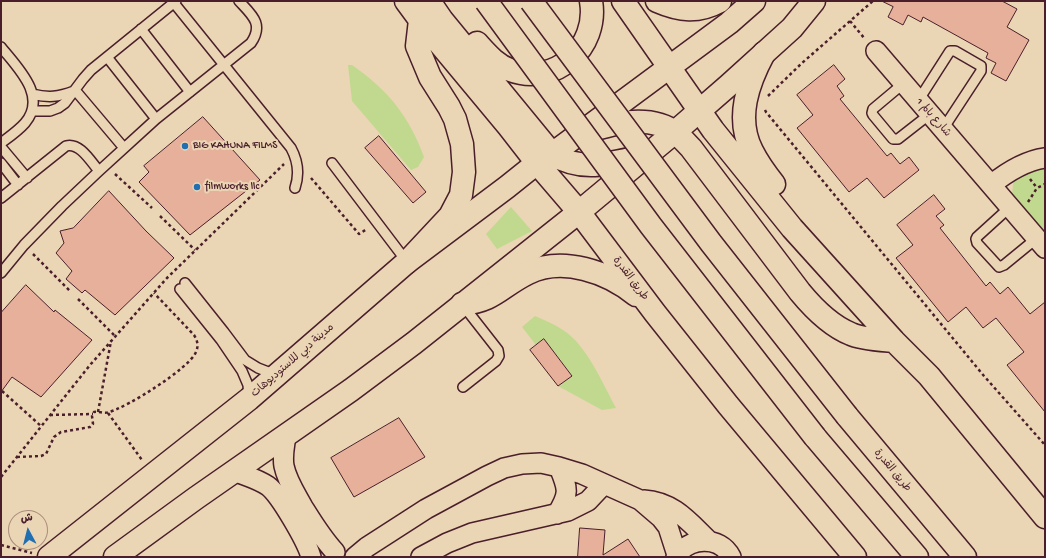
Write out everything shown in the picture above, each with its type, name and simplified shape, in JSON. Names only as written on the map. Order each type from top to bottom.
[{"type":"main road","name":"طريق القدرة","points":[[406,1],[424,11],[509,127],[544,158],[579,212],[655,313],[728,404],[855,557]]},
{"type":"main road","points":[[486,1],[651,226],[815,437],[917,557]]},
{"type":"main road","name":"طريق القدرة","points":[[531,1],[711,243],[847,416],[965,557]]},
{"type":"main road","points":[[406,262],[450,216],[461,195],[464,172],[462,144],[455,119],[430,77],[417,46],[424,11],[442,20],[450,22],[465,31],[497,64],[510,70],[524,73],[538,73],[552,70],[565,64],[576,55],[590,30],[592,16],[591,1]]},
{"type":"main road","points":[[623,1],[713,130],[792,228],[894,342],[912,358],[945,394],[1045,517]]},
{"type":"main road","points":[[657,1],[668,6],[690,10],[701,9],[720,1]]},
{"type":"main road","name":"مدينة دبي للاستوديوهات","points":[[51,556],[278,376],[406,262],[508,187],[544,158],[729,23],[754,1]]},
{"type":"main road","points":[[115,557],[196,498],[351,390],[414,343],[579,212],[675,132],[792,28],[814,1]]},
{"type":"main road","points":[[442,20],[544,158],[587,166],[648,155]]},
{"type":"main road","points":[[764,53],[750,82],[745,100],[743,118],[745,134],[754,155],[783,197],[792,228]]},
{"type":"main road","points":[[578,134],[616,124],[645,122],[656,123],[675,132],[692,148],[800,292],[819,312],[834,324],[852,335],[894,342]]},
{"type":"main road","points":[[462,304],[480,302],[489,298],[527,273],[561,265],[577,267],[607,277],[633,293],[655,313]]},
{"type":"street","name":"شارع بالم 1","points":[[876,52],[1041,243]]},
{"type":"street","points":[[991,185],[1018,166],[1045,158]]},
{"type":"street","points":[[286,435],[284,464],[286,475],[306,527],[308,547],[311,557]]},
{"type":"street","points":[[316,557],[323,552],[329,551],[337,554],[367,554],[426,509],[504,468],[522,464],[541,464],[559,467],[582,474],[640,500],[661,518],[668,527],[676,556],[686,546],[697,541],[709,541],[720,545],[729,553],[731,557]]},
{"type":"street","points":[[557,514],[563,504],[567,491],[566,484],[559,467]]},
{"type":"street","points":[[234,472],[255,478],[269,487],[306,527],[323,540],[337,554]]},
{"type":"street","points":[[269,487],[286,475]]},
{"type":"street","points":[[421,557],[447,543],[472,533],[568,511],[588,501],[604,484]]},
{"type":"street","points":[[640,500],[653,501],[674,509],[709,541]]},
{"type":"lane","points":[[1,273],[23,247],[62,206],[124,148],[156,119],[250,43],[255,36],[257,29],[256,21],[239,1]]},
{"type":"lane","points":[[32,111],[50,111],[65,103],[87,74],[175,2],[296,158],[298,171],[295,188]]},
{"type":"lane","points":[[141,29],[190,92]]},
{"type":"lane","points":[[1,47],[30,86],[33,102],[32,111],[26,122],[1,143]]},
{"type":"lane","points":[[904,83],[872,111],[873,116],[893,138],[898,139],[924,108],[950,52],[955,51],[981,66],[981,71],[943,129]]},
{"type":"lane","points":[[107,57],[156,119]]},
{"type":"lane","points":[[32,94],[53,97],[75,90]]},
{"type":"lane","points":[[75,90],[124,148]]},
{"type":"lane","points":[[1,198],[66,146],[71,145],[79,148],[103,168]]},
{"type":"lane","points":[[1,147],[27,178]]},
{"type":"lane","points":[[1,163],[18,184]]},
{"type":"lane","points":[[332,163],[406,262]]},
{"type":"lane","points":[[1013,211],[977,237],[977,243],[997,266],[999,267],[1004,265],[1041,243]]},
{"type":"lane","points":[[1,264],[23,247]]},
{"type":"lane","points":[[249,400],[248,385],[242,371],[182,286],[224,332],[245,360],[258,368],[278,376]]},
{"type":"lane","points":[[462,304],[498,350],[499,356],[496,362],[463,387]]},
{"type":"path","points":[[764,100],[788,75],[873,1]]},
{"type":"path","points":[[850,21],[876,52]]},
{"type":"path","points":[[764,105],[766,112],[984,376],[1045,445]]},
{"type":"path","points":[[1,477],[40,426],[111,341],[154,293],[195,250],[296,158],[359,234],[377,223]]},
{"type":"path","points":[[103,168],[152,208]]},
{"type":"path","points":[[1013,211],[1032,198],[1037,188],[1045,184]]},
{"type":"path","points":[[160,216],[195,250]]},
{"type":"path","points":[[23,247],[70,291]]},
{"type":"path","points":[[50,415],[93,414],[96,412],[108,412],[154,388],[177,371],[196,353],[198,347],[197,340],[194,335],[154,293]]},
{"type":"path","points":[[78,299],[116,336]]},
{"type":"path","points":[[98,412],[111,341]]},
{"type":"path","points":[[2,391],[40,426]]},
{"type":"path","points":[[108,412],[153,475]]},
{"type":"path","points":[[17,457],[41,456],[46,454],[57,434],[92,426],[93,414]]},
{"type":"path","points":[[1,545],[51,556]]},
{"type":"green space","points":[[348,65],[352,65],[365,74],[387,94],[404,116],[424,157],[418,167],[411,170],[352,101]]},
{"type":"green space","points":[[1045,163],[1045,234],[1012,196],[1014,173]]},
{"type":"green space","points":[[511,207],[532,231],[497,249],[486,234]]},
{"type":"green space","points":[[535,316],[563,330],[579,345],[600,376],[616,408],[602,410],[558,386],[572,375],[544,339],[536,345],[522,327]]},
{"type":"building","points":[[882,1],[1002,1],[1017,9],[1007,27],[1029,40],[1006,81],[991,73],[996,63],[986,58],[988,53],[923,17],[921,22],[908,15],[903,25],[888,17],[893,7]]},
{"type":"building","points":[[834,65],[845,79],[837,86],[844,96],[840,99],[887,156],[891,153],[900,164],[909,157],[919,170],[884,198],[867,178],[849,192],[797,128],[813,115],[797,95]]},
{"type":"building","points":[[203,117],[260,180],[190,235],[139,182],[149,172],[144,166]]},
{"type":"building","points":[[379,136],[426,192],[413,203],[365,148]]},
{"type":"building","points":[[109,191],[146,231],[174,258],[115,315],[85,290],[82,293],[66,279],[72,271],[56,253],[64,243],[60,231],[73,228]]},
{"type":"building","points":[[934,195],[945,209],[936,216],[944,225],[940,228],[986,286],[990,282],[1000,294],[1008,287],[1030,314],[1045,302],[1045,412],[1007,365],[1024,352],[996,318],[983,328],[966,307],[948,322],[896,258],[913,245],[897,225]]},
{"type":"building","points":[[26,285],[54,312],[55,310],[92,340],[41,397],[12,377],[1,392],[1,313]]},
{"type":"building","points":[[544,339],[572,376],[558,386],[530,350]]},
{"type":"building","points":[[399,418],[425,457],[354,497],[331,458]]},
{"type":"building","points":[[580,528],[605,530],[603,555],[628,539],[640,557],[578,557]]},
{"type":"place","name":"BIG KAHUNA FILMS","points":[[185,146]]},
{"type":"place","name":"filmworks llc","points":[[197,187]]}]
